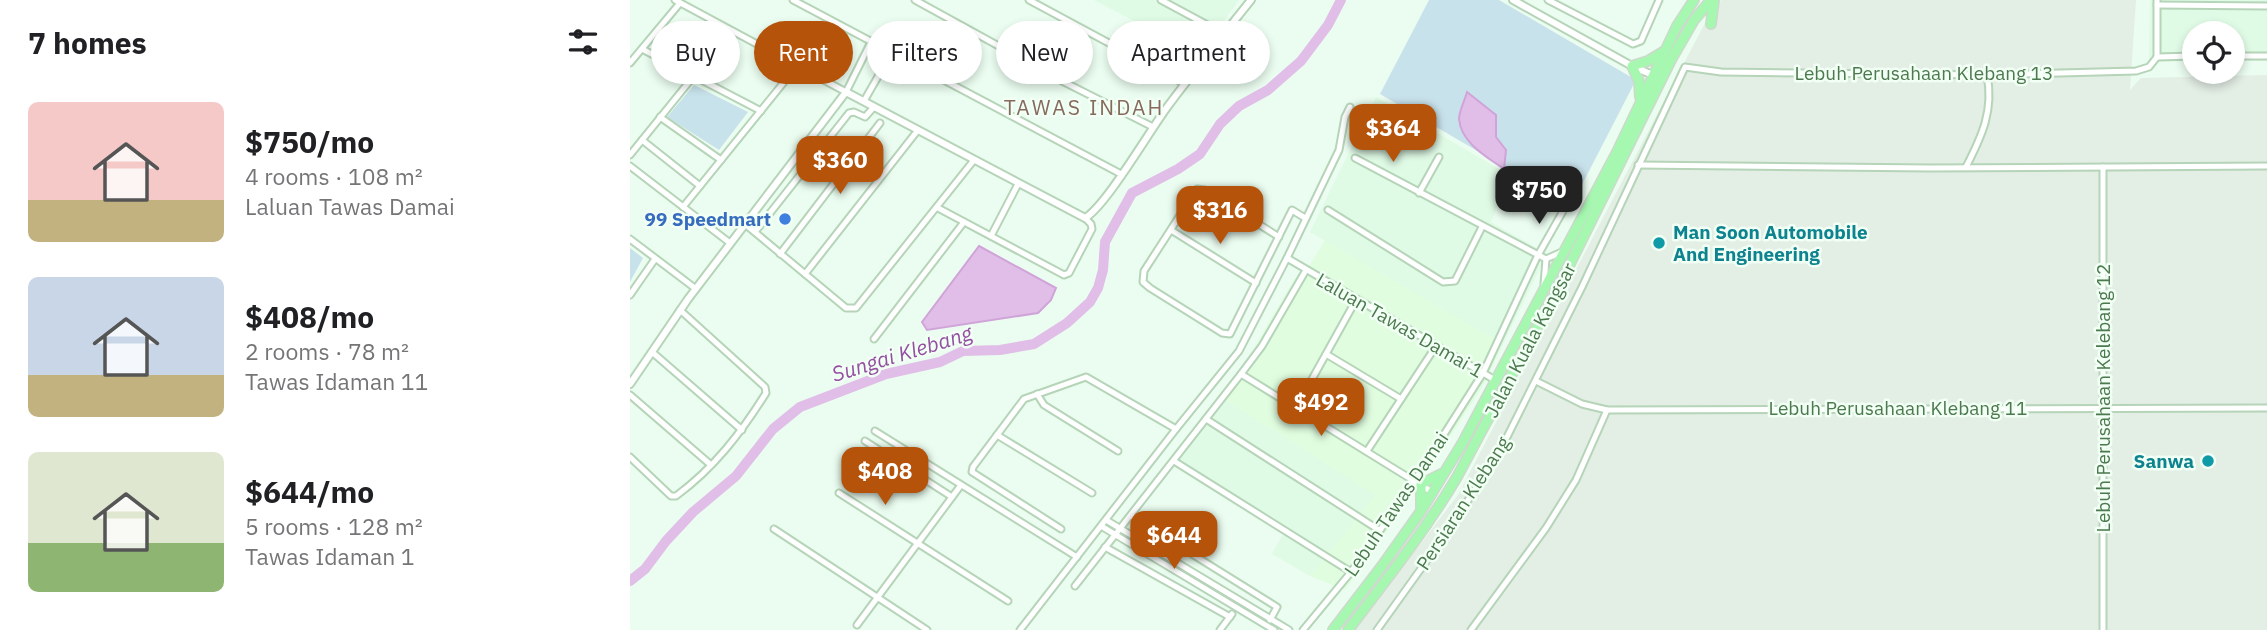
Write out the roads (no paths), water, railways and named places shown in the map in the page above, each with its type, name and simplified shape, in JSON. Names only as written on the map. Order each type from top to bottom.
[{"type":"highway","name":"Jalan Kuala Kangsar","points":[[1333,630],[1382,566],[1446,471],[1617,152],[1664,51],[1694,0]]},
{"type":"highway","name":"Jalan Kuala Kangsar","points":[[1348,630],[1432,517],[1457,477],[1558,290],[1676,52],[1694,20],[1713,0]]},
{"type":"highway","points":[[1711,24],[1713,0]]},
{"type":"highway","points":[[1640,101],[1639,81],[1632,66],[1648,61],[1664,51]]},
{"type":"highway","points":[[1631,142],[1649,97],[1653,75],[1676,52]]},
{"type":"highway","points":[[1421,511],[1418,482],[1430,482],[1446,471]]},
{"type":"highway","points":[[1432,517],[1435,500],[1433,492],[1442,490],[1457,477]]},
{"type":"street","points":[[793,0],[867,40]]},
{"type":"street","points":[[915,0],[1064,82],[1153,127]]},
{"type":"street","points":[[932,9],[937,0]]},
{"type":"street","points":[[1029,0],[1107,42]]},
{"type":"street","points":[[1161,0],[1200,21]]},
{"type":"street","points":[[1234,21],[1251,0]]},
{"type":"street","points":[[1548,0],[1633,44],[1641,41],[1659,0]]},
{"type":"street","points":[[630,63],[677,1],[754,43]]},
{"type":"street","points":[[1518,1],[1632,66],[1653,75]]},
{"type":"street","points":[[2182,57],[2157,57],[2157,3],[2267,6]]},
{"type":"street","points":[[642,49],[651,54]]},
{"type":"street","points":[[630,384],[695,289],[846,92],[867,50]]},
{"type":"street","points":[[2245,56],[2267,56]]},
{"type":"street","name":"Lebuh Perusahaan Klebang 13","points":[[1685,67],[1721,72],[1987,75],[2136,71],[2149,67],[2157,57]]},
{"type":"street","name":"Persiaran Klebang","points":[[1377,630],[1480,484],[1536,381],[1685,67]]},
{"type":"street","points":[[1966,167],[1981,139],[1988,118],[1990,97],[1987,75]]},
{"type":"street","points":[[630,155],[686,84]]},
{"type":"street","points":[[706,84],[761,111]]},
{"type":"street","points":[[683,207],[783,84]]},
{"type":"street","points":[[831,84],[1085,218],[1091,224],[1091,229],[1069,273],[1065,275],[938,208]]},
{"type":"street","points":[[864,101],[873,84]]},
{"type":"street","points":[[951,84],[1121,174]]},
{"type":"street","points":[[1085,218],[1098,206],[1185,84]]},
{"type":"street","points":[[755,232],[849,113],[854,112],[865,117],[874,107]]},
{"type":"street","points":[[1020,630],[1239,351],[1339,150],[1345,117],[1350,107]]},
{"type":"street","points":[[660,117],[721,160]]},
{"type":"street","points":[[779,254],[880,123]]},
{"type":"street","points":[[805,274],[918,130]]},
{"type":"street","points":[[642,140],[700,186]]},
{"type":"street","points":[[1419,193],[1439,157]]},
{"type":"street","points":[[1355,158],[1546,259]]},
{"type":"street","points":[[745,224],[846,309],[856,308],[974,160]]},
{"type":"street","points":[[1639,165],[2267,166]]},
{"type":"street","points":[[630,166],[730,243]]},
{"type":"street","name":"Lebuh Perusahaan Kelebang 12","points":[[2103,167],[2103,630]]},
{"type":"street","points":[[991,236],[1018,184]]},
{"type":"street","points":[[1279,237],[1199,188],[1195,190],[1144,271],[1143,282],[1228,334],[1231,332],[1279,237],[1292,210],[1305,219]]},
{"type":"street","points":[[1328,210],[1443,282],[1449,283],[1455,281],[1482,227]]},
{"type":"street","name":"Lebuh Tawas Damai","points":[[1303,630],[1351,572],[1379,530],[1418,482],[1483,373],[1538,255],[1563,211]]},
{"type":"street","points":[[874,340],[964,222]]},
{"type":"street","points":[[1171,230],[1268,295]]},
{"type":"street","points":[[630,239],[695,289]]},
{"type":"street","points":[[1546,259],[1563,251]]},
{"type":"street","name":"Laluan Tawas Damai 1","points":[[1287,258],[1495,380]]},
{"type":"street","points":[[630,295],[655,259]]},
{"type":"street","points":[[1544,288],[1546,259]]},
{"type":"street","points":[[1075,586],[1262,346],[1306,270]]},
{"type":"street","points":[[1296,408],[1356,300]]},
{"type":"street","points":[[630,457],[673,497],[692,484],[711,465],[742,430],[766,393],[765,387],[680,310]]},
{"type":"street","points":[[1367,451],[1436,346]]},
{"type":"street","points":[[652,352],[742,430]]},
{"type":"street","points":[[1326,354],[1401,399]]},
{"type":"street","points":[[1241,374],[1433,492]]},
{"type":"street","points":[[1061,529],[972,472],[1022,401],[1087,377],[1176,429]]},
{"type":"street","name":"Lebuh Perusahaan Klebang 11","points":[[1536,381],[1581,404],[1606,410],[2267,408]]},
{"type":"street","points":[[1037,394],[1044,405],[1118,451]]},
{"type":"street","points":[[630,396],[711,465]]},
{"type":"street","points":[[1471,630],[1546,528],[1576,480],[1606,410]]},
{"type":"street","points":[[1206,419],[1379,530]]},
{"type":"street","points":[[875,431],[1077,557]]},
{"type":"street","points":[[997,435],[1093,493]]},
{"type":"street","points":[[865,441],[952,497]]},
{"type":"street","points":[[1174,460],[1351,572]]},
{"type":"street","points":[[857,625],[961,485]]},
{"type":"street","points":[[839,493],[1008,601]]},
{"type":"street","points":[[1130,516],[1277,607],[1270,620]]},
{"type":"street","points":[[1104,523],[1201,587],[1273,630]]},
{"type":"street","points":[[774,529],[927,630]]},
{"type":"street","points":[[1118,532],[1289,630]]},
{"type":"street","points":[[1105,547],[1230,617]]},
{"type":"street","points":[[1201,587],[1213,567]]},
{"type":"street","points":[[1220,630],[1235,608]]},
{"type":"waterway","name":"Sungai Klebang","points":[[630,581],[645,569],[693,512],[736,476],[773,429],[800,407],[886,374],[940,362],[963,351],[1000,350],[1034,344],[1067,323],[1090,302],[1098,288],[1103,270],[1105,242],[1132,193],[1200,154],[1220,124],[1239,106],[1268,90],[1301,61],[1328,25],[1341,0]]},
{"type":"place","name":"99 Speedmart","points":[[785,219]]},
{"type":"place","name":"Man Soon Automobile And Engineering","points":[[1659,243]]},
{"type":"place","name":"Sanwa","points":[[2208,461]]},
{"type":"district","name":"TAWAS INDAH","points":[[1084,108]]}]
